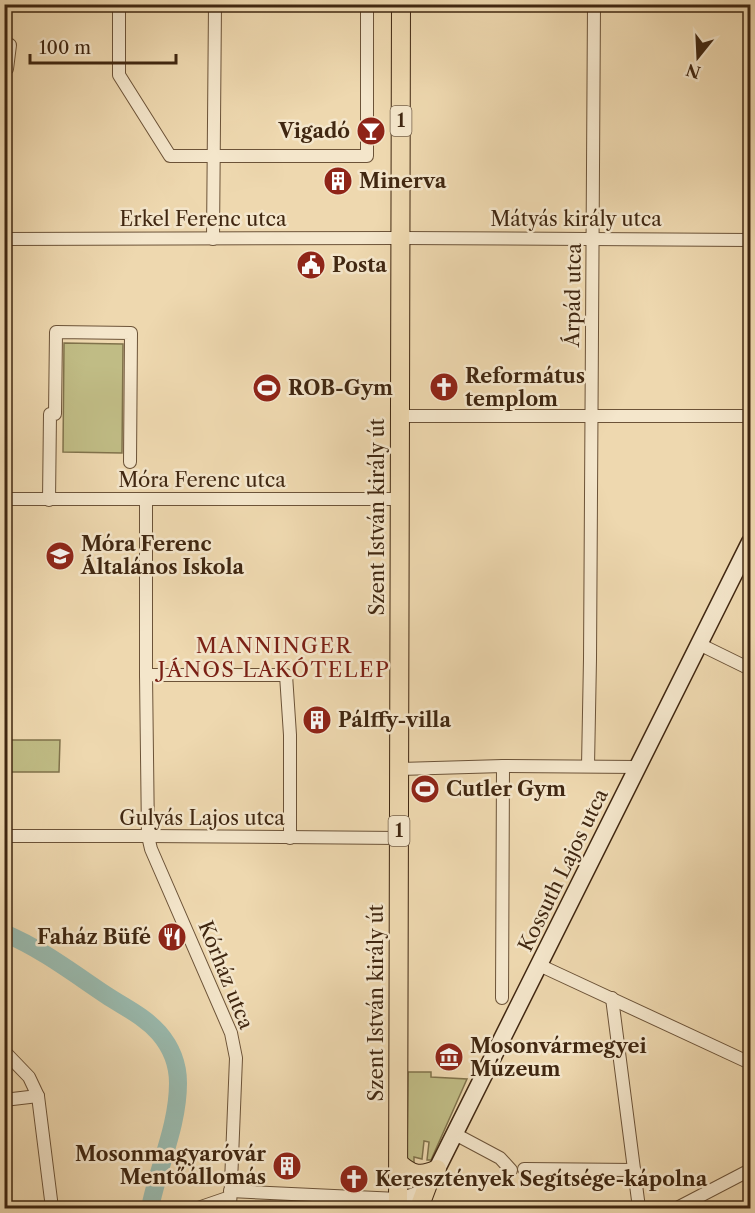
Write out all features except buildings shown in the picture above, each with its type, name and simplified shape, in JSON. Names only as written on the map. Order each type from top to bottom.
[{"type":"main road","name":"Szent István király út","points":[[398,1204],[401,4]]},
{"type":"main road","name":"Kossuth Lajos utca","points":[[433,1176],[750,542]]},
{"type":"main road","points":[[399,1163],[415,1174],[430,1172],[433,1176]]},
{"type":"main road","points":[[398,1204],[420,1193],[433,1176]]},
{"type":"main road","points":[[419,1209],[433,1176]]},
{"type":"street","points":[[119,4],[118,75],[170,156],[215,157],[367,156],[367,4]]},
{"type":"street","points":[[213,239],[215,4]]},
{"type":"street","name":"Árpád utca","points":[[588,766],[594,4]]},
{"type":"street","points":[[7,69],[10,45]]},
{"type":"street","name":"Erkel Ferenc utca","points":[[4,239],[401,238]]},
{"type":"street","name":"Mátyás király utca","points":[[401,238],[750,240]]},
{"type":"street","points":[[50,500],[50,414],[56,414],[56,332],[131,333],[130,462]]},
{"type":"street","points":[[400,416],[750,416]]},
{"type":"street","name":"Móra Ferenc utca","points":[[4,500],[400,499]]},
{"type":"street","name":"Kórház utca","points":[[146,500],[148,836],[231,1033],[236,1058],[230,1199]]},
{"type":"street","points":[[699,644],[750,669]]},
{"type":"street","points":[[146,675],[286,675],[290,735],[290,838]]},
{"type":"street","points":[[502,998],[503,766]]},
{"type":"street","points":[[400,769],[503,766],[638,767]]},
{"type":"street","name":"Gulyás Lajos utca","points":[[4,836],[399,838]]},
{"type":"street","points":[[539,965],[750,1063]]},
{"type":"street","points":[[612,998],[639,1209]]},
{"type":"street","points":[[4,1051],[29,1077],[38,1096],[52,1209]]},
{"type":"street","points":[[4,1100],[38,1096]]},
{"type":"street","points":[[455,1134],[500,1158],[511,1170]]},
{"type":"street","points":[[524,1169],[634,1170]]},
{"type":"street","points":[[677,1209],[750,1170]]},
{"type":"street","points":[[198,1209],[230,1199],[398,1204]]},
{"type":"shaded area","points":[[64,343],[123,344],[122,453],[63,452]]},
{"type":"shaded area","points":[[5,740],[60,740],[59,772],[5,772]]},
{"type":"shaded area","points":[[408,1072],[431,1072],[431,1077],[467,1079],[431,1160],[427,1160],[429,1142],[424,1141],[422,1159],[414,1157],[414,1169],[407,1157]]},
{"type":"waterway","points":[[4,933],[44,954],[140,1017],[153,1027],[167,1044],[178,1076],[177,1099],[175,1115],[150,1208]]},
{"type":"place","name":"Vigadó","points":[[371,131]]},
{"type":"place","name":"Minerva","points":[[338,181]]},
{"type":"place","name":"Posta","points":[[311,265]]},
{"type":"place","name":"Református templom","points":[[444,387]]},
{"type":"place","name":"ROB-Gym","points":[[267,388]]},
{"type":"place","name":"Móra Ferenc Általános Iskola","points":[[60,556]]},
{"type":"place","name":"Pálffy-villa","points":[[317,720]]},
{"type":"place","name":"Cutler Gym","points":[[425,789]]},
{"type":"place","name":"Faház Büfé","points":[[172,937]]},
{"type":"place","name":"Mosonvármegyei Múzeum","points":[[449,1057]]},
{"type":"place","name":"Mosonmagyaróvár Mentőállomás","points":[[287,1166]]},
{"type":"place","name":"Keresztények Segítsége-kápolna","points":[[354,1179]]},
{"type":"district","name":"MANNINGER JÁNOS LAKÓTELEP","points":[[274,657]]}]
